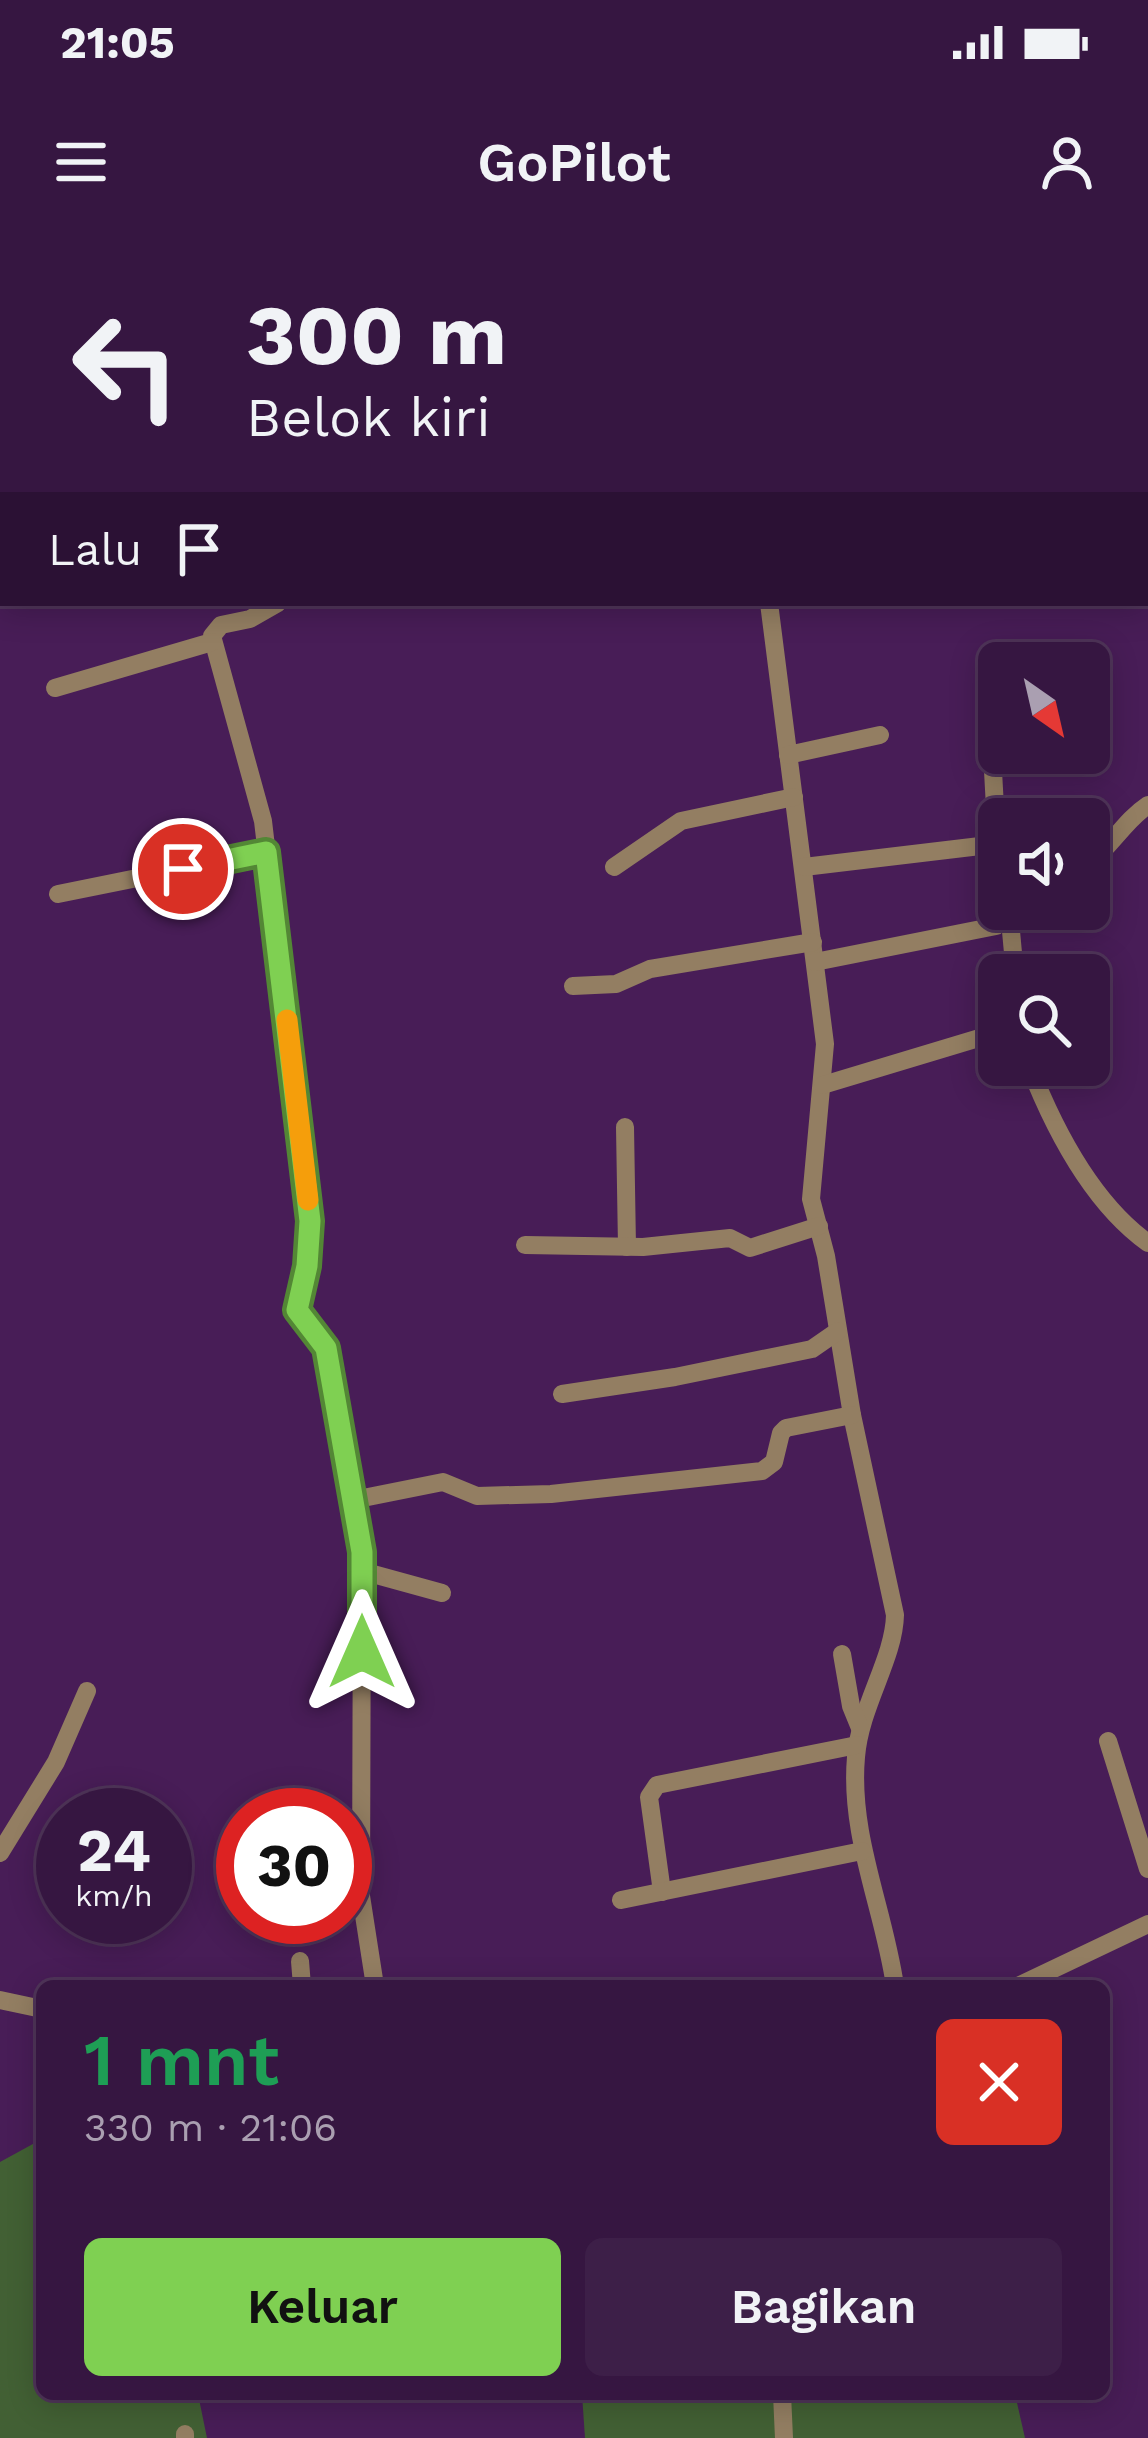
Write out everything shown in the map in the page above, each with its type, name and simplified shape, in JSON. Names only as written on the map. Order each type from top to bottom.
[{"type":"street","points":[[273,606],[250,619],[220,625],[213,631],[212,642],[257,798],[266,852],[310,1221],[297,1310],[326,1348],[362,1571],[361,1896],[374,1980]]},
{"type":"street","points":[[769,606],[825,1044],[810,1188],[895,1615],[891,1644],[859,1737],[854,1791],[862,1851],[883,1920],[894,1980]]},
{"type":"street","points":[[55,688],[212,642]]},
{"type":"street","points":[[788,755],[880,735]]},
{"type":"street","points":[[614,867],[682,821],[794,797]]},
{"type":"street","points":[[1110,845],[1127,820],[1148,805]]},
{"type":"street","points":[[804,868],[978,851]]},
{"type":"street","points":[[58,894],[266,852]]},
{"type":"street","points":[[815,962],[978,930]]},
{"type":"street","points":[[573,986],[616,984],[650,969],[813,942]]},
{"type":"street","points":[[823,1085],[978,1038]]},
{"type":"street","points":[[1038,1086],[1101,1199],[1148,1243]]},
{"type":"street","points":[[625,1127],[626,1247]]},
{"type":"street","points":[[525,1245],[626,1247],[730,1238],[750,1248],[819,1226]]},
{"type":"street","points":[[562,1394],[675,1378],[812,1349],[838,1331]]},
{"type":"street","points":[[353,1501],[443,1482],[477,1496],[551,1494],[762,1471],[774,1462],[786,1428],[852,1415]]},
{"type":"street","points":[[362,1571],[442,1593]]},
{"type":"street","points":[[842,1654],[859,1737]]},
{"type":"street","points":[[0,1853],[56,1762],[87,1691]]},
{"type":"street","points":[[662,1892],[649,1797],[653,1788],[859,1737]]},
{"type":"street","points":[[1108,1741],[1148,1869]]},
{"type":"street","points":[[621,1900],[862,1851]]},
{"type":"street","points":[[1031,1980],[1148,1924]]},
{"type":"street","points":[[300,1961],[302,1980]]},
{"type":"street","points":[[0,2000],[36,2008]]},
{"type":"street","points":[[782,2400],[784,2438]]},
{"type":"green space","points":[[36,2142],[36,2400],[199,2400],[207,2438],[0,2438],[0,2162]]},
{"type":"green space","points":[[582,2400],[1016,2400],[1025,2438],[585,2438]]},
{"type":"slow traffic","points":[[287,1020],[308,1200]]},
{"type":"route","points":[[183,869],[266,852],[310,1221],[297,1310],[326,1348],[362,1552],[362,1652]]}]
